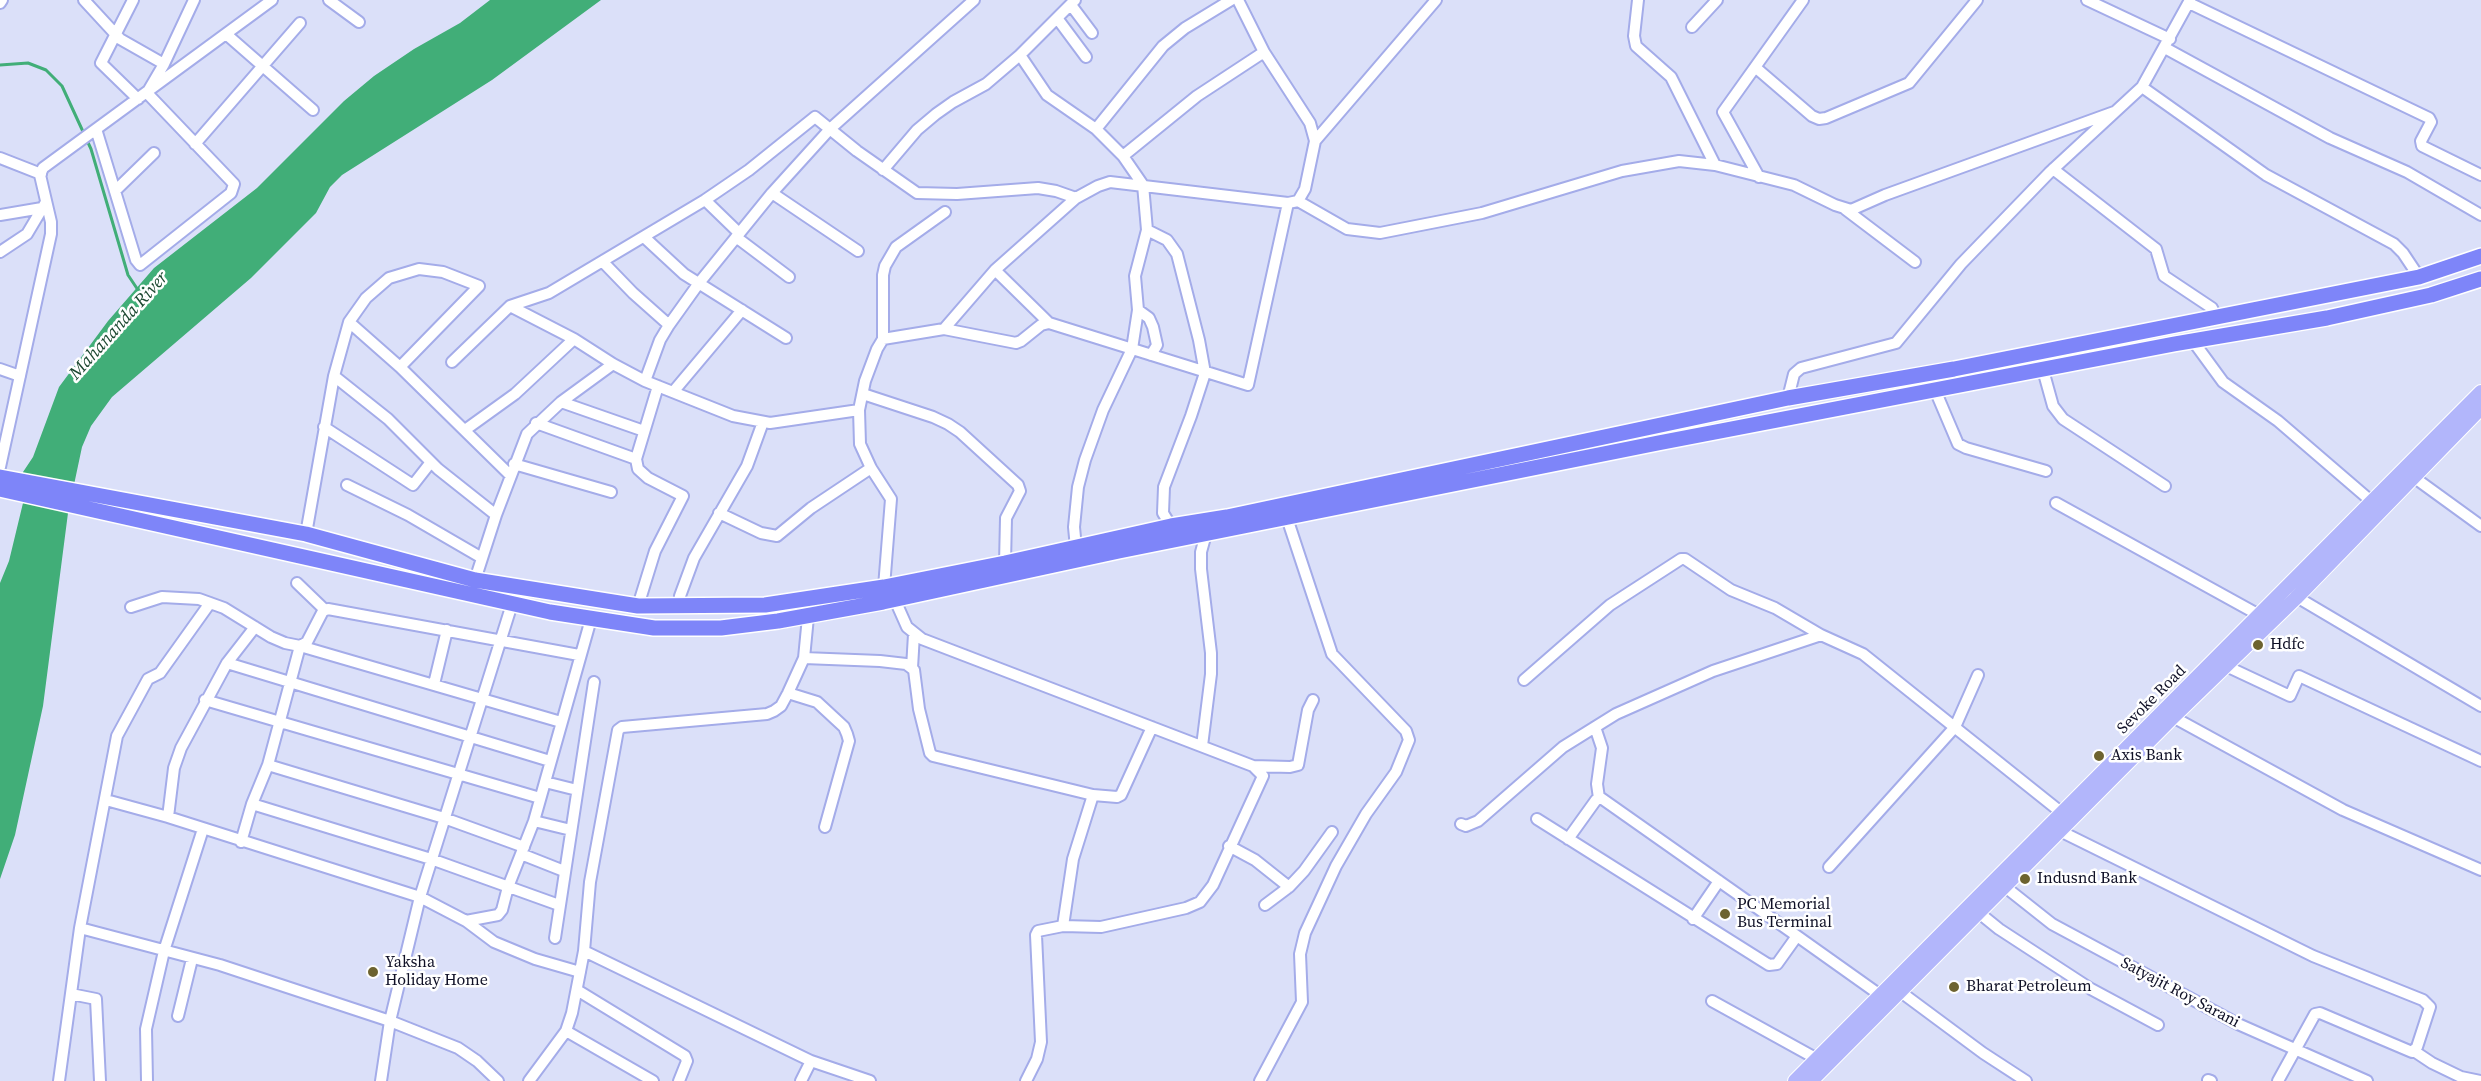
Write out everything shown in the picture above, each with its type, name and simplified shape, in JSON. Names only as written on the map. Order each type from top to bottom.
[{"type":"highway","points":[[0,489],[512,604],[591,619],[654,628],[751,625],[808,617],[895,600],[1174,533],[1227,517],[1510,455],[1788,398],[2419,277],[2481,255]]},
{"type":"highway","points":[[0,477],[306,534],[475,580],[638,606],[765,605],[884,587],[1076,548],[1174,533],[1206,534],[1658,443],[2390,305],[2481,279]]},
{"type":"main road","name":"Sevoke Road","points":[[1811,1081],[1895,987],[2062,813],[2173,717],[2296,598],[2481,392]]},
{"type":"main road","name":"Sevoke Road","points":[[1796,1081],[1880,995],[1895,987],[1978,912],[2060,831],[2104,778],[2284,588],[2371,501],[2408,473],[2481,408]]},
{"type":"street","points":[[84,0],[115,34],[164,63]]},
{"type":"street","points":[[95,130],[136,260],[142,265],[233,191],[234,184],[195,144],[143,96],[101,63],[133,0]]},
{"type":"street","points":[[143,96],[164,63],[194,0]]},
{"type":"street","points":[[0,467],[51,234],[44,205],[41,174],[47,163],[143,96],[272,0]]},
{"type":"street","points":[[329,0],[359,22]]},
{"type":"street","points":[[645,381],[660,340],[669,325],[699,283],[772,193],[830,129],[974,0]]},
{"type":"street","points":[[1096,129],[1163,46],[1185,28],[1231,0]]},
{"type":"street","points":[[995,270],[1049,323],[1246,386],[1250,383],[1293,202],[1305,189],[1315,141],[1310,123],[1264,51],[1238,0]]},
{"type":"street","points":[[1315,141],[1436,0]]},
{"type":"street","points":[[1638,0],[1634,36],[1636,46],[1674,82],[1715,165]]},
{"type":"street","points":[[1692,27],[1717,0]]},
{"type":"street","points":[[1759,177],[1723,113],[1803,0]]},
{"type":"street","points":[[1755,67],[1812,116],[1819,119],[1826,117],[1912,80],[1977,0]]},
{"type":"street","points":[[2087,0],[2330,138],[2407,172],[2481,214]]},
{"type":"street","points":[[883,170],[917,130],[953,102],[987,84],[1073,2],[1092,33]]},
{"type":"street","points":[[1788,398],[1794,374],[1801,368],[1896,343],[1961,264],[2053,169],[2142,87],[2168,44],[2189,2],[2429,118],[2431,122],[2421,141],[2422,146],[2481,175]]},
{"type":"street","points":[[1057,18],[1086,57]]},
{"type":"street","points":[[195,144],[300,23]]},
{"type":"street","points":[[226,34],[313,110]]},
{"type":"street","points":[[1123,156],[1197,96],[1264,51]]},
{"type":"street","points":[[1020,55],[1047,95],[1096,129],[1123,156],[1143,185],[1147,230],[1135,276],[1138,310],[1132,349],[1094,432],[1080,478],[1074,526],[1076,548]]},
{"type":"street","points":[[2142,87],[2266,175],[2394,244],[2419,277]]},
{"type":"street","points":[[1845,209],[1856,208],[1903,188],[2114,112]]},
{"type":"street","points":[[452,362],[510,306],[549,293],[705,200],[749,170],[815,117],[883,170],[913,191],[922,194],[957,194],[1038,188],[1076,198]]},
{"type":"street","points":[[115,191],[154,153]]},
{"type":"street","points":[[0,158],[41,174]]},
{"type":"street","points":[[944,329],[995,270],[1076,198],[1110,182],[1293,202],[1347,229],[1380,233],[1482,213],[1562,188],[1652,164],[1679,161],[1715,165],[1794,185],[1845,209],[1915,262]]},
{"type":"street","points":[[2053,169],[2156,249],[2164,276],[2212,308],[2216,317]]},
{"type":"street","points":[[772,193],[858,251]]},
{"type":"street","points":[[705,200],[738,235],[789,277]]},
{"type":"street","points":[[0,215],[44,205]]},
{"type":"street","points":[[0,252],[27,234],[44,205]]},
{"type":"street","points":[[884,587],[891,499],[871,468],[860,444],[859,410],[877,348],[883,339],[883,275],[888,259],[896,247],[945,212]]},
{"type":"street","points":[[1147,230],[1167,240],[1177,254],[1205,373],[1164,487],[1163,513],[1174,533]]},
{"type":"street","points":[[644,237],[669,261],[699,283],[786,339]]},
{"type":"street","points":[[603,262],[669,325]]},
{"type":"street","points":[[306,534],[334,376],[349,322],[366,298],[389,278],[419,269],[442,272],[479,286],[400,367]]},
{"type":"street","points":[[510,306],[574,339],[645,381],[733,416],[770,423],[859,410]]},
{"type":"street","points":[[673,392],[742,310]]},
{"type":"street","points":[[1138,310],[1149,318],[1153,327],[1156,345],[1151,356]]},
{"type":"street","points":[[349,322],[400,367],[511,476]]},
{"type":"street","points":[[883,339],[944,329],[1016,343],[1041,325],[1049,323]]},
{"type":"street","points":[[465,430],[515,394],[574,339]]},
{"type":"street","points":[[2193,341],[2223,382],[2278,421],[2371,501]]},
{"type":"street","points":[[475,580],[526,434],[561,402],[613,364]]},
{"type":"street","points":[[0,369],[20,376]]},
{"type":"street","points":[[2043,370],[2054,406],[2063,419],[2165,486]]},
{"type":"street","points":[[334,376],[388,419],[431,462],[473,499],[496,515]]},
{"type":"street","points":[[638,606],[655,551],[683,496],[648,478],[638,469],[636,459],[658,386]]},
{"type":"street","points":[[1935,390],[1958,444],[2046,471]]},
{"type":"street","points":[[863,394],[948,424],[1018,485],[1019,493],[1006,518],[1005,563]]},
{"type":"street","points":[[561,402],[644,431]]},
{"type":"street","points":[[679,607],[686,575],[747,466],[763,422]]},
{"type":"street","points":[[536,423],[636,459]]},
{"type":"street","points":[[324,427],[413,485],[431,462]]},
{"type":"street","points":[[514,464],[611,492]]},
{"type":"street","points":[[719,513],[761,533],[777,536],[811,508],[871,468]]},
{"type":"street","points":[[2408,473],[2481,526]]},
{"type":"street","points":[[347,485],[408,515],[482,558]]},
{"type":"street","points":[[2056,503],[2259,615]]},
{"type":"street","points":[[1260,1081],[1302,1002],[1300,954],[1305,933],[1336,866],[1366,814],[1396,772],[1409,740],[1406,731],[1332,654],[1287,518]]},
{"type":"street","points":[[1202,746],[1211,674],[1211,653],[1200,552],[1206,534]]},
{"type":"street","points":[[1524,680],[1611,605],[1683,559],[1731,590],[1775,608],[1863,654],[2062,813]]},
{"type":"street","points":[[297,583],[325,610],[500,639],[579,655]]},
{"type":"street","points":[[2284,588],[2296,598],[2481,706]]},
{"type":"street","points":[[131,607],[162,597],[199,599],[224,608],[285,643],[561,722]]},
{"type":"street","points":[[895,600],[907,627],[914,633],[1253,766],[1290,767],[1298,765],[1308,710],[1313,700]]},
{"type":"street","points":[[59,1081],[80,928],[119,732],[148,679],[159,674],[210,603]]},
{"type":"street","points":[[381,1081],[390,1021],[420,897],[512,604]]},
{"type":"street","points":[[241,842],[252,804],[268,765],[300,646],[307,642],[325,610]]},
{"type":"street","points":[[529,1081],[566,1031],[577,990],[584,951],[590,882],[618,730],[622,727],[767,714],[781,706],[804,658],[808,617]]},
{"type":"street","points":[[466,921],[498,915],[534,821],[591,619]]},
{"type":"street","points":[[168,817],[174,768],[181,748],[227,663],[255,627]]},
{"type":"street","points":[[434,684],[447,630]]},
{"type":"street","points":[[914,633],[912,668],[919,709],[930,753],[933,756],[1093,795],[1117,797],[1152,727]]},
{"type":"street","points":[[1461,824],[1466,826],[1478,821],[1563,747],[1616,714],[1713,671],[1821,634]]},
{"type":"street","points":[[804,658],[880,661],[906,664],[912,668]]},
{"type":"street","points":[[227,663],[550,761]]},
{"type":"street","points":[[2226,666],[2290,696],[2299,676],[2481,761]]},
{"type":"street","points":[[1829,867],[1955,727],[1978,675]]},
{"type":"street","points":[[555,938],[594,682]]},
{"type":"street","points":[[788,693],[818,702],[844,728],[849,741],[825,827]]},
{"type":"street","points":[[205,700],[540,798]]},
{"type":"street","points":[[2173,717],[2343,810],[2481,870]]},
{"type":"street","points":[[1568,839],[1599,798],[1597,784],[1602,748],[1595,727]]},
{"type":"street","points":[[268,765],[444,818],[564,871]]},
{"type":"street","points":[[1026,1081],[1037,1059],[1041,1042],[1036,935],[1040,929],[1063,926],[1101,927],[1186,908],[1200,902],[1213,885],[1229,846],[1264,778],[1253,766]]},
{"type":"street","points":[[545,782],[577,790]]},
{"type":"street","points":[[1063,926],[1073,859],[1093,795]]},
{"type":"street","points":[[1599,798],[1880,995]]},
{"type":"street","points":[[106,800],[168,817],[420,897],[466,921],[494,942],[535,959],[580,972]]},
{"type":"street","points":[[252,804],[431,859],[559,905]]},
{"type":"street","points":[[1537,819],[1693,919],[1772,966],[1777,964],[1797,936]]},
{"type":"street","points":[[534,821],[571,830]]},
{"type":"street","points":[[147,1081],[146,1029],[164,951],[203,829]]},
{"type":"street","points":[[2060,831],[2313,956],[2423,1000],[2430,1011],[2414,1051]]},
{"type":"street","points":[[1265,904],[1304,871],[1332,832]]},
{"type":"street","points":[[1229,846],[1255,860],[1289,886]]},
{"type":"street","points":[[1693,919],[1719,880]]},
{"type":"street","name":"Satyajit Roy Sarani","points":[[2004,886],[2036,913],[2076,937],[2238,1024],[2367,1081]]},
{"type":"street","points":[[1978,912],[1999,930],[2091,990],[2158,1025]]},
{"type":"street","points":[[80,928],[220,965],[390,1021],[458,1048],[477,1061],[498,1081]]},
{"type":"street","points":[[584,951],[811,1061],[864,1080]]},
{"type":"street","points":[[178,1016],[192,959]]},
{"type":"street","points":[[1895,987],[1983,1053],[2026,1081]]},
{"type":"street","points":[[577,990],[685,1056],[687,1061],[679,1081]]},
{"type":"street","points":[[70,993],[96,1000],[100,1081]]},
{"type":"street","points":[[1712,1001],[1817,1059]]},
{"type":"street","points":[[2278,1081],[2313,1016],[2317,1013],[2414,1051],[2432,1064],[2461,1077],[2480,1081]]},
{"type":"street","points":[[566,1031],[654,1081]]},
{"type":"street","points":[[801,1081],[811,1061]]},
{"type":"water","name":"Mahananda River","points":[[490,0],[601,0],[492,80],[342,175],[330,187],[316,213],[251,278],[112,397],[91,426],[82,447],[68,513],[43,706],[15,835],[0,879],[0,583],[9,561],[23,503],[23,472],[33,457],[59,387],[108,321],[154,268],[257,188],[344,101],[374,76],[414,49],[460,23]]},
{"type":"waterway","name":"Mahananda River","points":[[0,65],[28,63],[46,70],[62,86],[91,149],[128,275],[138,290]]},
{"type":"place","name":"Hdfc","points":[[2258,645]]},
{"type":"place","name":"Axis Bank","points":[[2099,756]]},
{"type":"place","name":"Indusnd Bank","points":[[2025,879]]},
{"type":"place","name":"PC Memorial Bus Terminal","points":[[1725,914]]},
{"type":"place","name":"Yaksha Holiday Home","points":[[373,972]]},
{"type":"place","name":"Bharat Petroleum","points":[[1954,987]]}]
